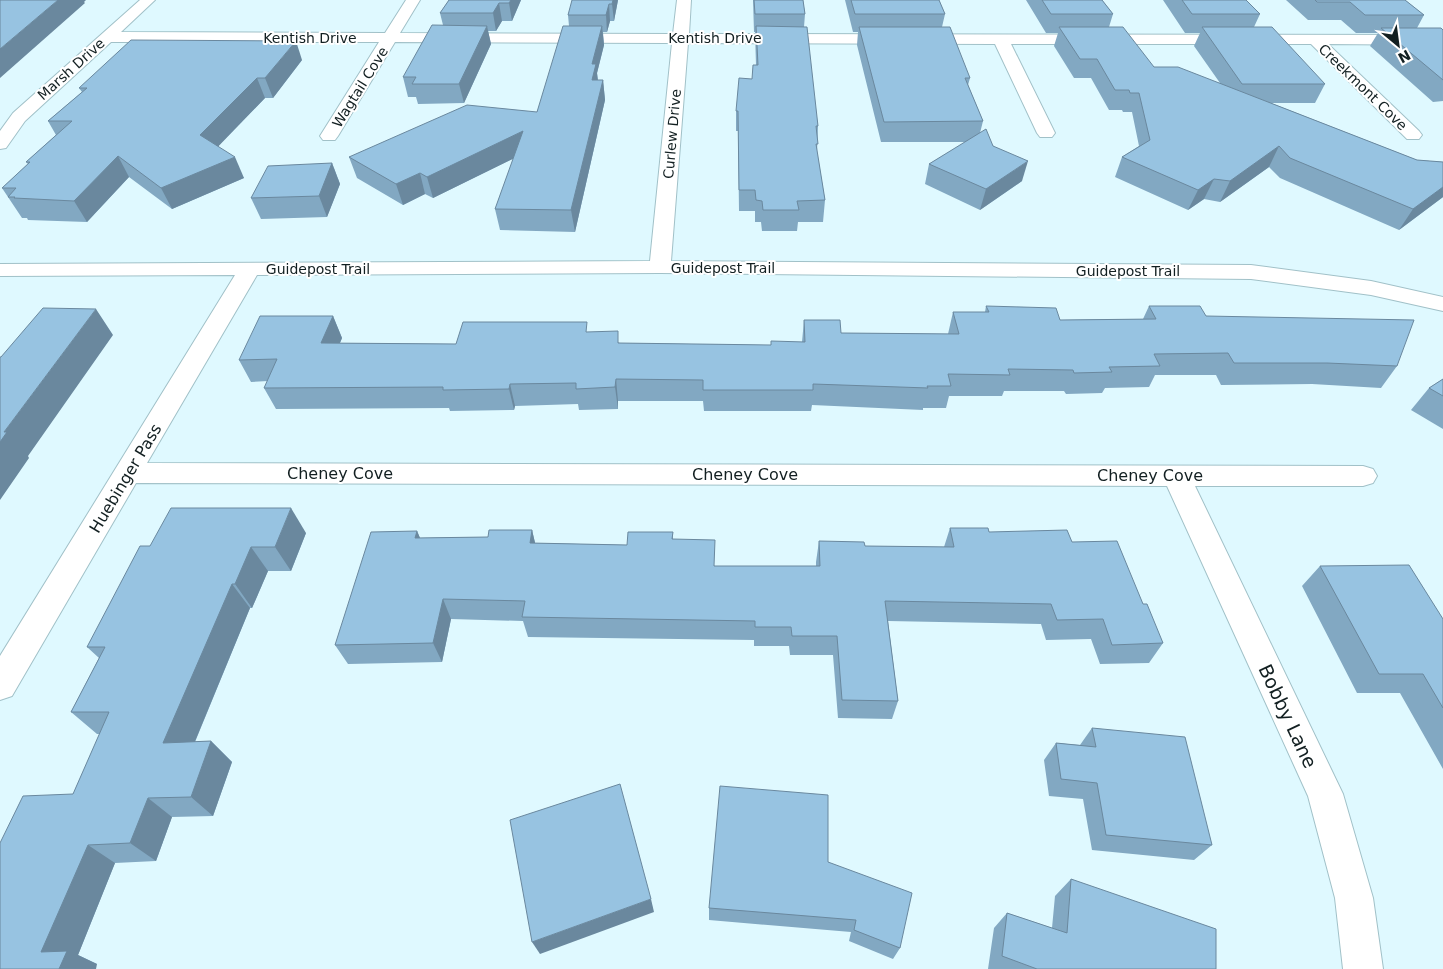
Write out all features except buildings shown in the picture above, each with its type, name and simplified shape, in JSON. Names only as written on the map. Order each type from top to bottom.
[{"type":"street","name":"Marsh Drive","points":[[0,144],[19,117],[148,0]]},
{"type":"street","name":"Wagtail Cove","points":[[329,136],[413,0]]},
{"type":"street","name":"Curlew Drive","points":[[660,267],[684,0]]},
{"type":"street","name":"Kentish Drive","points":[[106,37],[1443,40]]},
{"type":"street","points":[[1001,39],[1046,133]]},
{"type":"street","name":"Creekmont Cove","points":[[1314,39],[1413,135]]},
{"type":"street","name":"Guidepost Trail","points":[[0,270],[660,267],[1251,272],[1334,281],[1418,297],[1443,304]]},
{"type":"street","name":"Huebinger Pass","points":[[0,685],[249,270]]},
{"type":"street","name":"Cheney Cove","points":[[128,473],[1363,476]]},
{"type":"street","name":"Bobby Lane","points":[[1176,475],[1325,794],[1354,898],[1363,969]]}]
